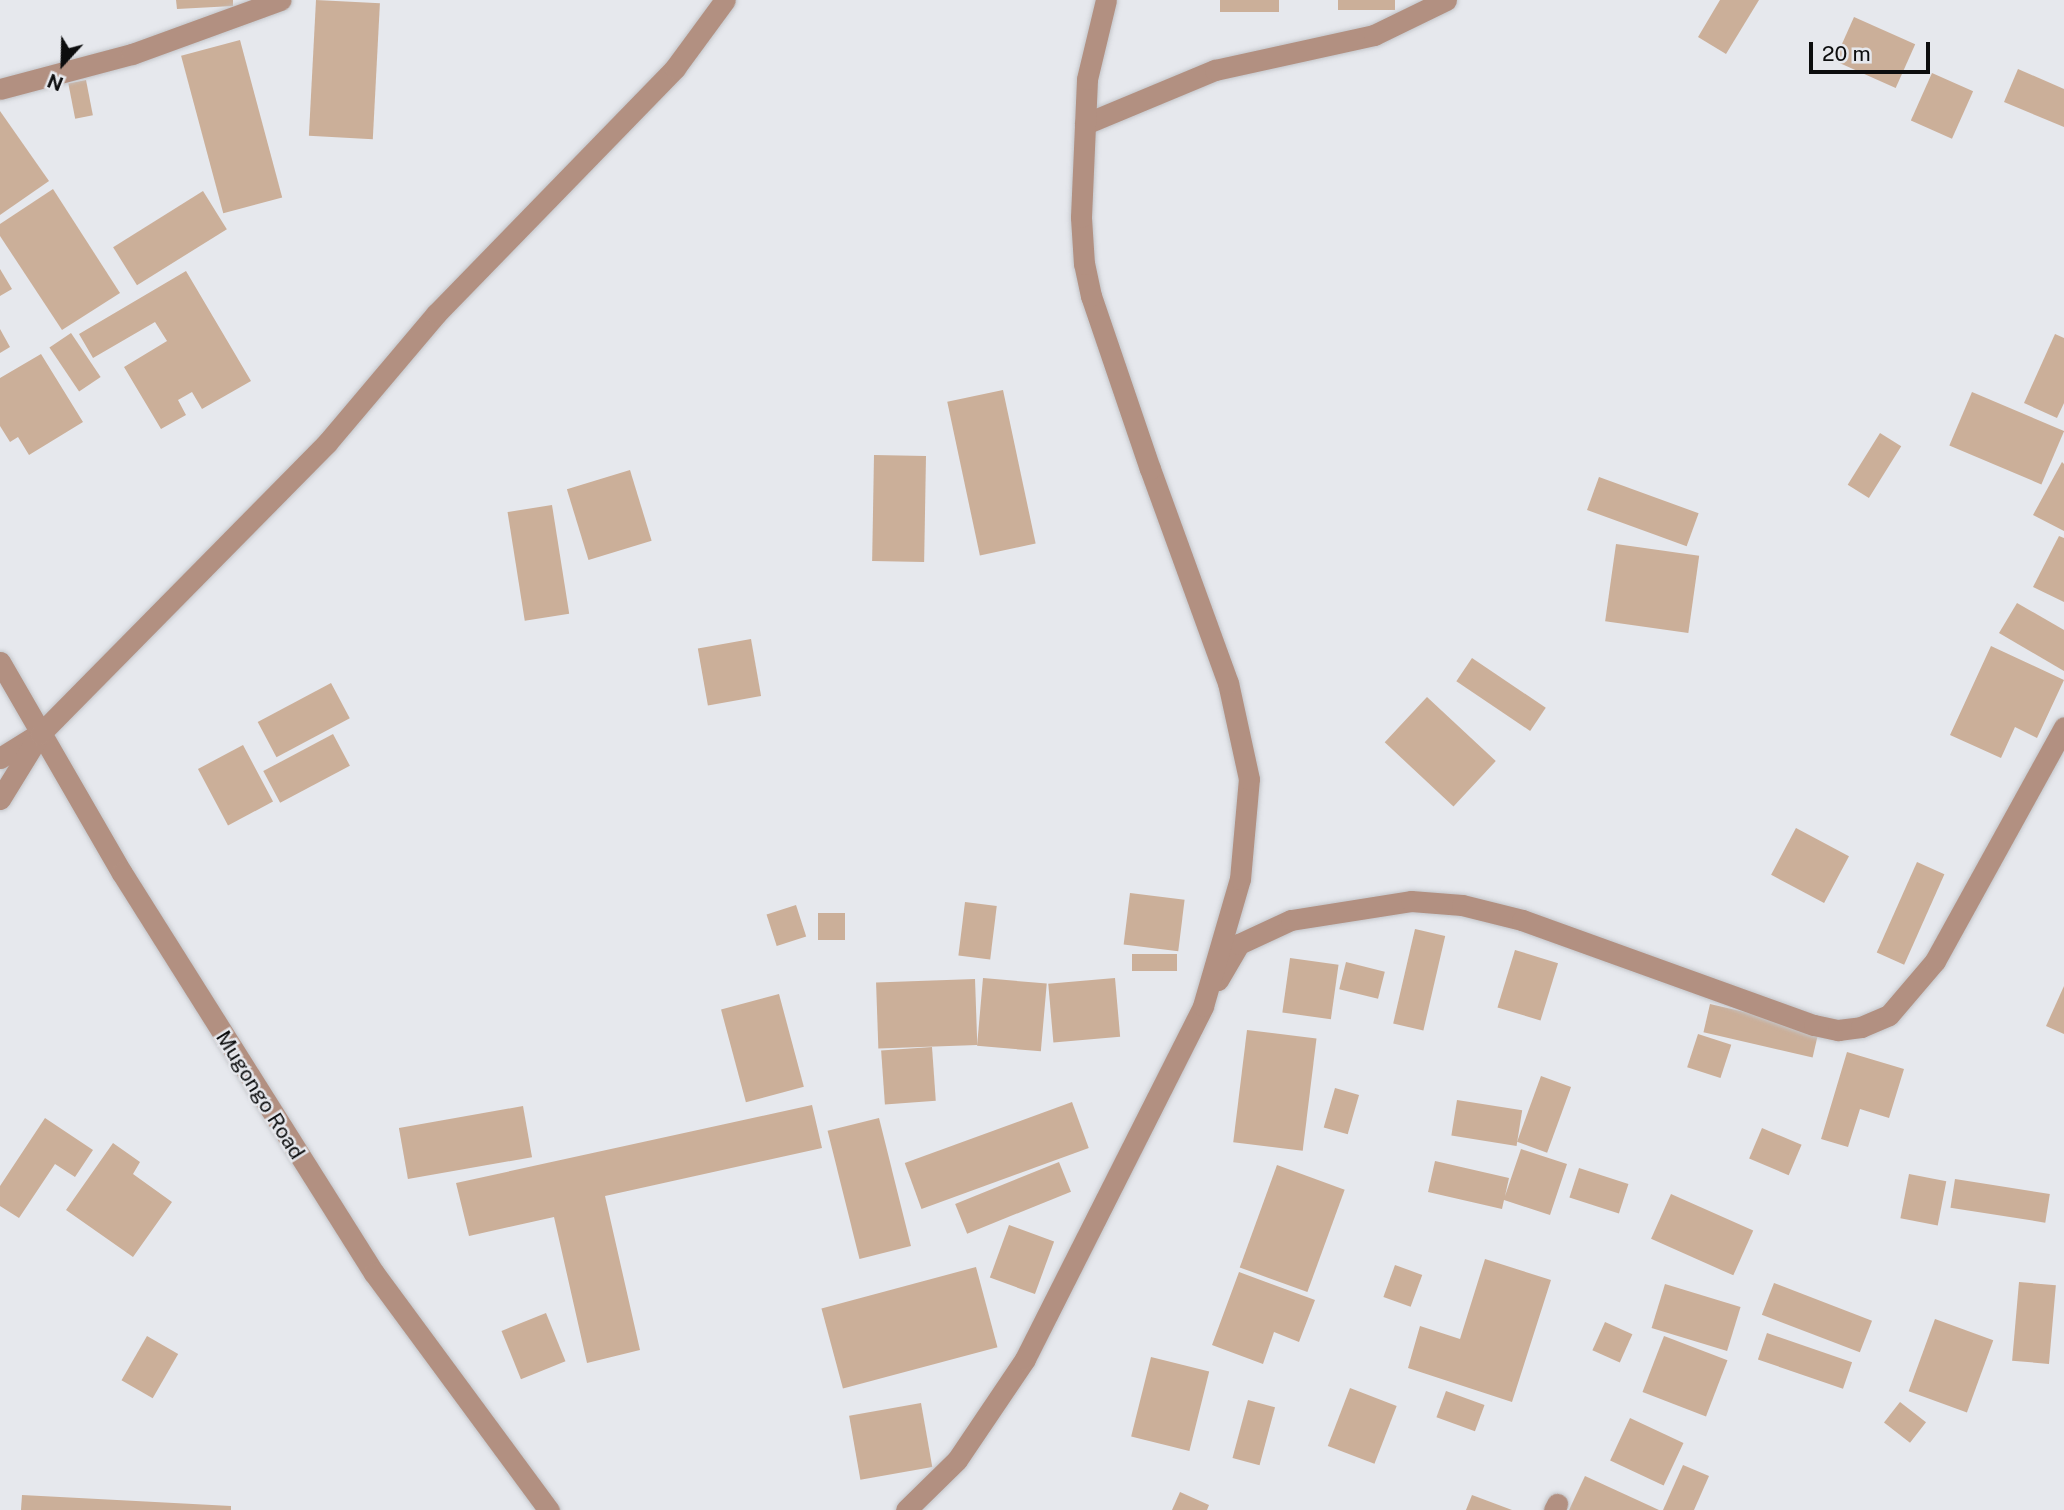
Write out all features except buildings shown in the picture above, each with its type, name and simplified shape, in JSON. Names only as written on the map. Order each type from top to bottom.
[{"type":"street","points":[[0,89],[132,54],[280,0]]},
{"type":"street","points":[[0,799],[40,734],[327,443],[436,313],[675,68],[725,0]]},
{"type":"street","points":[[1106,0],[1087,79],[1081,217],[1091,296],[1228,683],[1249,779],[1240,879],[1203,1006]]},
{"type":"street","points":[[1085,124],[1215,70],[1374,35],[1446,0]]},
{"type":"street","name":"Mugongo Road","points":[[0,662],[136,896],[374,1273],[549,1510]]},
{"type":"street","points":[[906,1510],[957,1460],[1025,1359],[1203,1006],[1239,944],[1291,920],[1411,901],[1462,905],[1522,920],[1814,1025],[1838,1030],[1861,1027],[1889,1015],[1935,961],[2064,727]]},
{"type":"street","points":[[0,758],[40,734]]}]
